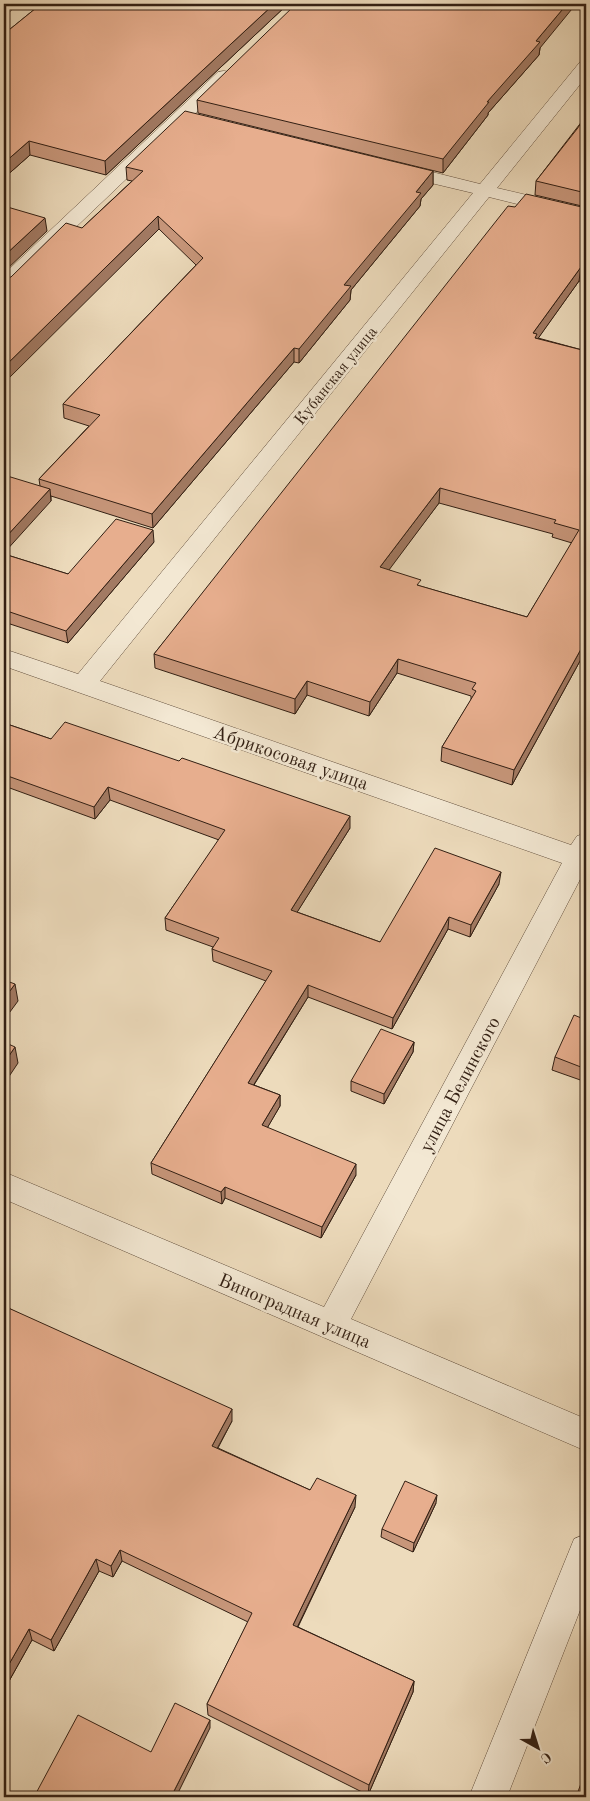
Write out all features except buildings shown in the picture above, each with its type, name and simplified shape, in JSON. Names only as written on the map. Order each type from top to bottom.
[{"type":"street","points":[[4,8],[8,4]]},
{"type":"street","points":[[4,285],[236,63]]},
{"type":"street","name":"Кубанская улица","points":[[83,684],[586,66]]},
{"type":"street","points":[[181,116],[200,121]]},
{"type":"street","points":[[380,165],[586,215]]},
{"type":"street","name":"Абрикосовая улица","points":[[4,656],[582,850]]},
{"type":"street","name":"улица Белинского","points":[[331,1325],[582,850]]},
{"type":"street","name":"Виноградная улица","points":[[4,1186],[586,1435]]},
{"type":"street","points":[[488,1797],[586,1551]]}]
